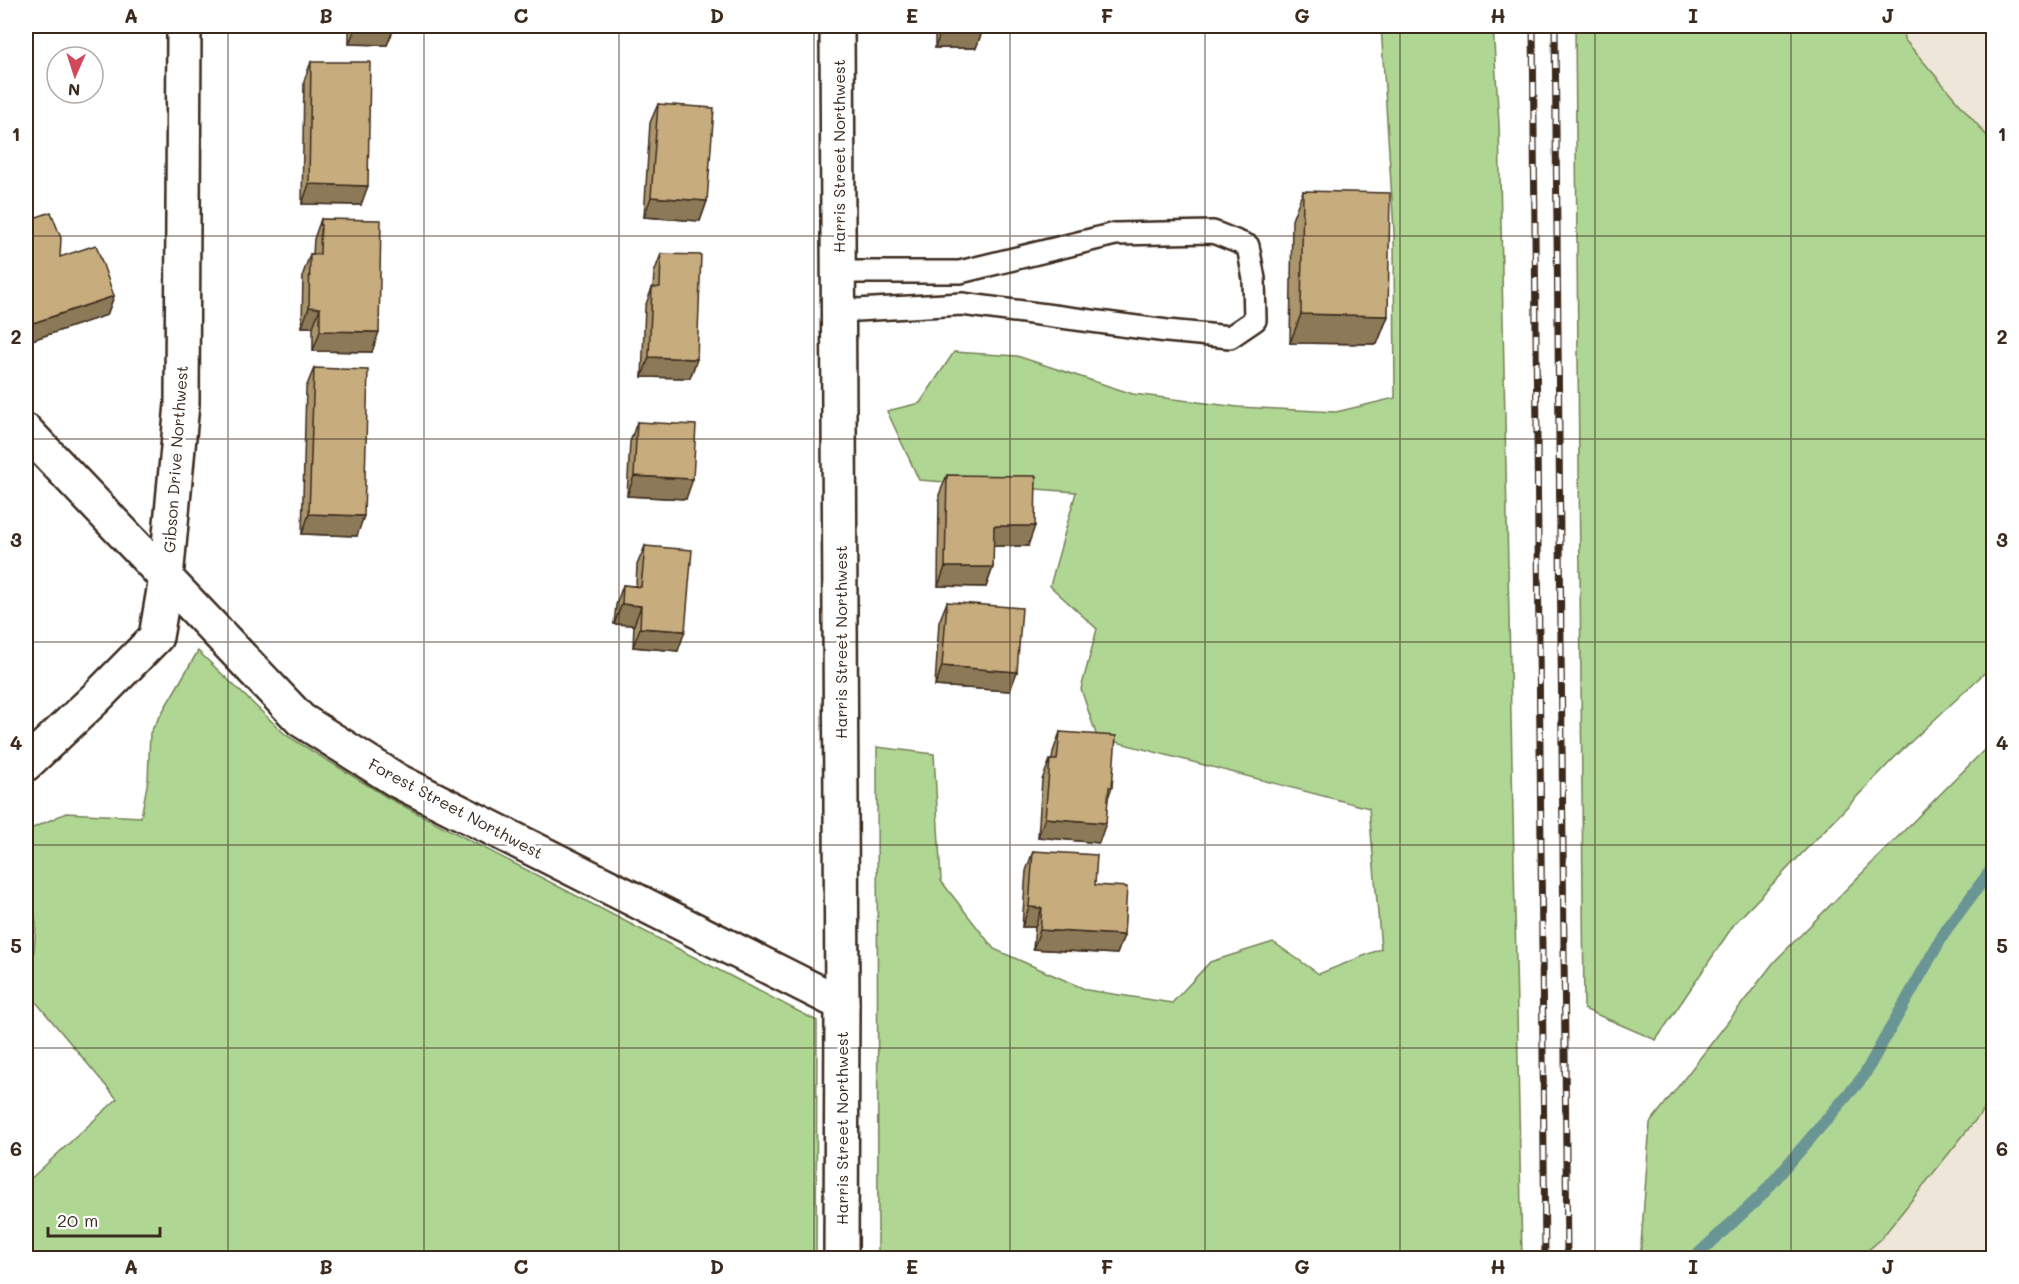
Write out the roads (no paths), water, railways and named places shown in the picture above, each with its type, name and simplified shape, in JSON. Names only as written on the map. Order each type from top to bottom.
[{"type":"street","name":"Gibson Drive Northwest","points":[[26,764],[156,637],[166,578],[182,404],[184,26]]},
{"type":"street","name":"Harris Street Northwest","points":[[837,26],[842,1004],[841,1258]]},
{"type":"street","name":"Forest Street Northwest","points":[[26,431],[301,720],[398,781],[842,1004]]},
{"type":"lane","points":[[838,272],[960,272],[1115,234],[1213,232],[1248,246],[1254,279],[1255,320],[1230,337],[1167,332],[962,304],[839,311]]},
{"type":"lane","points":[[960,272],[962,304]]},
{"type":"waterway","points":[[1694,1258],[1761,1196],[1863,1077],[1946,930],[1994,866]]},
{"type":"railway","points":[[1533,26],[1545,1258]]},
{"type":"railway","points":[[1555,26],[1567,1258]]}]
